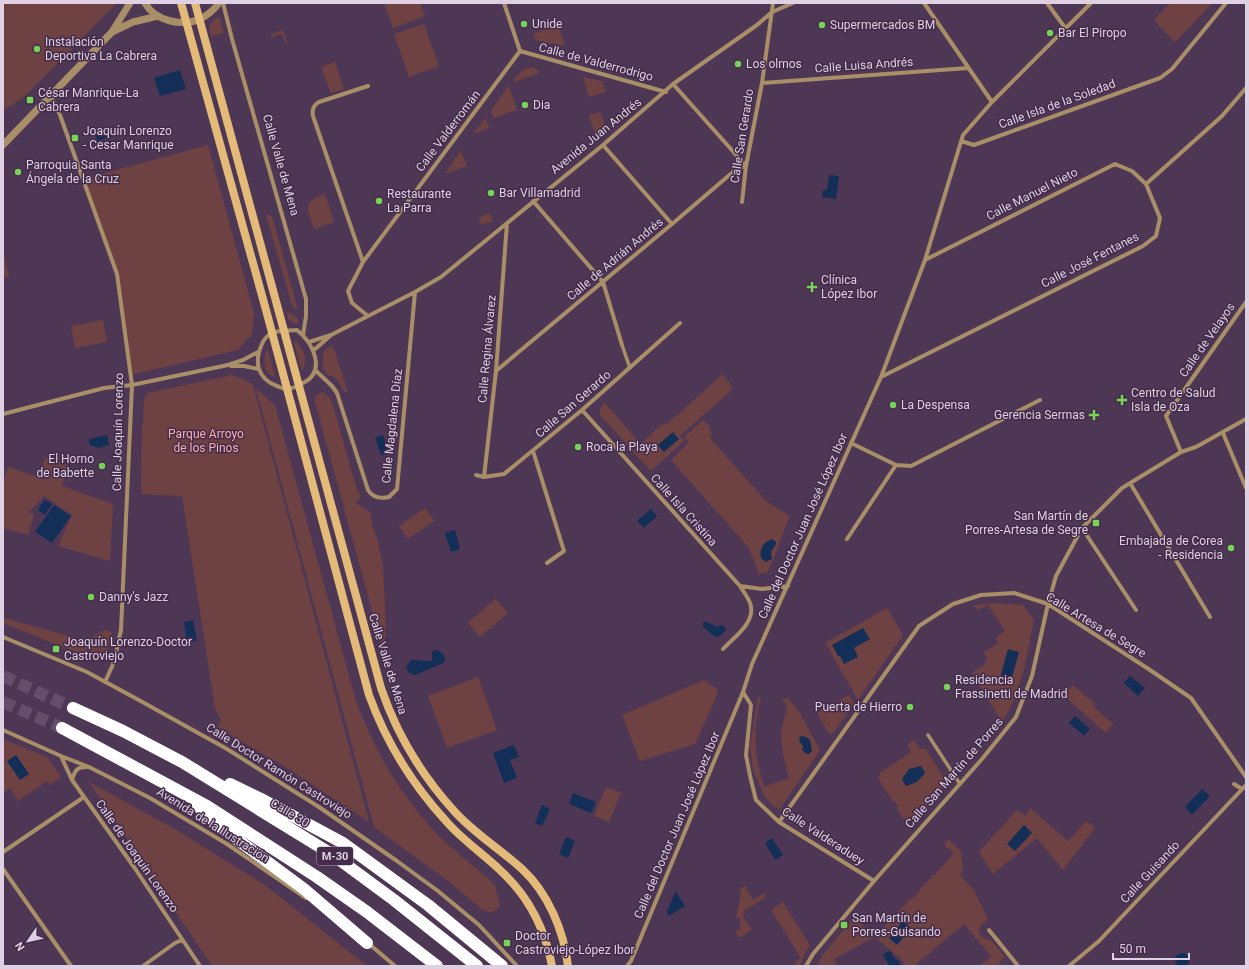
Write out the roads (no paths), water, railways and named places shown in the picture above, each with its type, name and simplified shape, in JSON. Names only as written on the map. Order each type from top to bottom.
[{"type":"highway","name":"Calle 30","points":[[73,708],[123,731],[182,762],[333,855],[394,900],[477,966]]},
{"type":"highway","name":"M-30","points":[[62,728],[207,806],[317,877],[367,912],[437,966]]},
{"type":"highway","points":[[182,762],[263,800],[343,843],[428,904],[502,966]]},
{"type":"highway","points":[[186,794],[218,826],[304,889],[368,943]]},
{"type":"main road","name":"Calle Valle de Mena","points":[[181,3],[272,333],[369,695],[382,728],[398,758],[420,789],[445,821],[501,871],[525,898],[535,913],[543,930],[552,966]]},
{"type":"main road","name":"Calle Valle de Mena","points":[[195,3],[381,688],[391,716],[413,757],[438,793],[468,824],[522,870],[534,883],[553,915],[562,935],[567,954],[568,966]]},
{"type":"street","points":[[3,145],[112,32],[130,3]]},
{"type":"street","points":[[145,3],[147,7],[158,16],[177,22],[199,19],[212,12],[220,3]]},
{"type":"street","name":"Calle Valle de Mena","points":[[223,3],[306,299],[306,316],[303,335]]},
{"type":"street","points":[[504,3],[520,51]]},
{"type":"street","name":"Calle San Gerardo","points":[[742,202],[746,166],[762,83],[773,3]]},
{"type":"street","name":"Avenida Juan Andrés","points":[[309,342],[331,335],[441,277],[603,145],[666,92],[673,84],[757,25],[772,12],[793,3]]},
{"type":"street","points":[[924,3],[992,102]]},
{"type":"street","points":[[1047,3],[1066,29]]},
{"type":"street","name":"Calle del Doctor Juan José López Ibor","points":[[627,966],[630,964],[743,692],[752,664],[881,377],[925,260],[963,135],[992,102],[1091,3]]},
{"type":"street","name":"Calle Isla de la Soledad","points":[[961,141],[974,145],[1160,78],[1172,69],[1226,3]]},
{"type":"street","points":[[112,32],[133,22],[158,16]]},
{"type":"street","name":"Calle de Valderrodrigo","points":[[520,51],[666,92]]},
{"type":"street","name":"Calle Valderromán","points":[[368,316],[352,303],[348,291],[363,262],[520,51]]},
{"type":"street","name":"Calle Luisa Andrés","points":[[762,83],[968,68]]},
{"type":"street","points":[[673,84],[746,166]]},
{"type":"street","points":[[363,262],[312,110],[319,102],[368,86]]},
{"type":"street","points":[[1146,184],[1222,116],[1246,88]]},
{"type":"street","name":"Calle Joaquín Lorenzo","points":[[51,96],[60,115],[117,274],[132,385],[121,630],[114,662],[105,682]]},
{"type":"street","points":[[603,145],[672,224]]},
{"type":"street","name":"Calle Manuel Nieto","points":[[925,260],[1115,164],[1132,171],[1146,184]]},
{"type":"street","name":"Calle de Adrián Andrés","points":[[496,370],[603,282],[737,168],[746,166]]},
{"type":"street","name":"Calle José Fentanes","points":[[881,377],[1143,246],[1156,236],[1160,218],[1146,184]]},
{"type":"street","points":[[534,201],[603,282],[630,368]]},
{"type":"street","name":"Calle Regina Álvarez","points":[[484,477],[496,370],[507,223]]},
{"type":"street","name":"Calle Magdalena Díaz","points":[[315,370],[332,386],[336,393],[368,490],[377,498],[390,497],[397,489],[415,292]]},
{"type":"street","name":"Calle de Velayos","points":[[1182,452],[1166,416],[1246,302]]},
{"type":"street","name":"Calle San Gerardo","points":[[476,475],[484,477],[504,474],[582,410],[680,323]]},
{"type":"street","points":[[297,330],[303,335],[314,350],[316,360],[315,370],[310,380],[299,386],[286,389],[272,384],[264,378],[258,369],[257,363],[258,352],[264,339],[272,333],[284,331],[297,330]]},
{"type":"street","name":"Avenida Juan Andrés","points":[[314,350],[331,335]]},
{"type":"street","points":[[3,414],[104,388],[132,385],[228,365],[243,360],[258,352]]},
{"type":"street","points":[[228,365],[258,369]]},
{"type":"street","points":[[851,443],[896,465],[911,466],[1040,400]]},
{"type":"street","name":"Calle Isla Cristina","points":[[582,410],[740,586],[750,601],[752,611],[750,621],[722,649]]},
{"type":"street","name":"Calle San Martín de Porres","points":[[806,966],[813,954],[874,881],[960,784],[1016,717],[1032,676],[1048,604],[1056,576],[1082,528],[1122,488],[1182,452],[1196,447],[1246,419]]},
{"type":"street","points":[[1223,433],[1246,488]]},
{"type":"street","name":"Calle San Gerardo","points":[[533,451],[564,551],[548,563]]},
{"type":"street","points":[[847,539],[896,465]]},
{"type":"street","points":[[1130,483],[1210,617]]},
{"type":"street","points":[[1082,528],[1136,610]]},
{"type":"street","points":[[740,586],[762,589],[788,586]]},
{"type":"street","name":"Calle Artesa de Segre","points":[[780,822],[919,626],[953,604],[981,595],[1014,593],[1048,604],[1191,698],[1246,777]]},
{"type":"street","name":"Calle Doctor Ramón Castroviejo","points":[[3,637],[87,672],[227,749],[319,806],[421,878],[479,925],[517,966]]},
{"type":"street","name":"Calle Valderaduey","points":[[743,692],[751,705],[746,755],[756,800],[780,822],[874,881]]},
{"type":"street","name":"Avenida de la Ilustración","points":[[3,730],[89,767],[150,798],[227,844],[301,894],[368,943],[395,966]]},
{"type":"street","points":[[928,734],[960,784]]},
{"type":"street","name":"Calle de Joaquín Lorenzo","points":[[61,756],[72,780],[134,867],[200,966]]},
{"type":"street","points":[[72,780],[75,771],[79,767],[89,767]]},
{"type":"street","points":[[1234,784],[1242,789]]},
{"type":"street","name":"Calle Guisando","points":[[1069,966],[1099,941],[1246,785]]},
{"type":"street","points":[[3,852],[84,797]]},
{"type":"street","points":[[3,869],[71,966]]},
{"type":"street","points":[[989,930],[1018,966]]},
{"type":"street","points":[[143,966],[175,943],[182,940]]},
{"type":"water","points":[[180,70],[186,89],[160,96],[154,78]]},
{"type":"water","points":[[110,130],[112,136],[97,141],[96,135]]},
{"type":"water","points":[[829,175],[839,176],[836,199],[822,197],[823,190],[827,190]]},
{"type":"water","points":[[673,432],[679,439],[664,452],[658,445]]},
{"type":"water","points":[[107,435],[109,445],[99,448],[90,445],[89,439]]},
{"type":"water","points":[[383,435],[389,453],[381,455],[375,438]]},
{"type":"water","points":[[45,499],[52,504],[45,515],[38,510]]},
{"type":"water","points":[[54,505],[71,516],[52,543],[35,532]]},
{"type":"water","points":[[651,509],[657,516],[644,528],[637,521]]},
{"type":"water","points":[[455,530],[460,549],[451,552],[445,533]]},
{"type":"water","points":[[772,539],[776,542],[776,544],[771,552],[772,559],[766,562],[761,558],[761,549],[766,542]]},
{"type":"water","points":[[193,620],[197,641],[187,643],[184,622]]},
{"type":"water","points":[[705,621],[717,627],[720,625],[724,626],[726,630],[720,636],[715,637],[703,627],[703,623]]},
{"type":"water","points":[[863,628],[870,639],[854,648],[858,657],[844,664],[832,645]]},
{"type":"water","points":[[1008,649],[1019,652],[1011,681],[1000,678]]},
{"type":"water","points":[[436,650],[444,655],[445,660],[443,663],[415,675],[409,673],[406,667],[411,660],[432,661],[432,652]]},
{"type":"water","points":[[1130,676],[1145,688],[1138,696],[1124,683]]},
{"type":"water","points":[[1075,716],[1090,729],[1084,736],[1069,723]]},
{"type":"water","points":[[801,736],[810,740],[812,751],[809,754],[805,753],[802,749],[803,746],[799,738]]},
{"type":"water","points":[[514,745],[519,757],[510,760],[517,778],[504,783],[493,753]]},
{"type":"water","points":[[16,755],[29,774],[20,780],[7,761]]},
{"type":"water","points":[[921,766],[925,773],[917,782],[906,786],[902,779],[909,769]]},
{"type":"water","points":[[1202,789],[1210,796],[1192,815],[1185,807]]},
{"type":"water","points":[[573,793],[596,802],[591,813],[569,804]]},
{"type":"water","points":[[542,805],[550,809],[542,826],[535,823]]},
{"type":"water","points":[[1024,825],[1032,833],[1015,851],[1007,844]]},
{"type":"water","points":[[566,837],[575,841],[568,858],[559,854]]},
{"type":"water","points":[[772,838],[783,855],[775,860],[765,843]]},
{"type":"water","points":[[676,892],[685,906],[669,916],[667,911]]},
{"type":"water","points":[[903,921],[911,928],[897,945],[889,938]]},
{"type":"water","points":[[890,951],[901,966],[889,966],[883,954]]},
{"type":"water","points":[[1182,953],[1187,955],[1189,960],[1187,965],[1182,967],[1177,965],[1175,960],[1177,955]]},
{"type":"tunnel","points":[[3,676],[73,708]]},
{"type":"tunnel","points":[[3,702],[62,728]]},
{"type":"place","name":"Unide","points":[[524,24]]},
{"type":"place","name":"Supermercados BM","points":[[822,25]]},
{"type":"place","name":"Bar El Piropo","points":[[1050,33]]},
{"type":"place","name":"Instalación Deportiva La Cabrera","points":[[37,49]]},
{"type":"place","name":"Los olmos","points":[[738,64]]},
{"type":"place","name":"César Manrique-La Cabrera","points":[[30,100]]},
{"type":"place","name":"Dia","points":[[525,105]]},
{"type":"place","name":"Joaquín Lorenzo - Cesar Manrique","points":[[75,138]]},
{"type":"place","name":"Parroquia Santa Ángela de la Cruz","points":[[18,172]]},
{"type":"place","name":"Bar Villamadrid","points":[[491,193]]},
{"type":"place","name":"Restaurante La Parra","points":[[379,201]]},
{"type":"place","name":"Clínica López Ibor","points":[[812,287]]},
{"type":"place","name":"Centro de Salud Isla de Oza","points":[[1122,400]]},
{"type":"place","name":"La Despensa","points":[[893,405]]},
{"type":"place","name":"Gerencia Sermas","points":[[1094,415]]},
{"type":"place","name":"Roca la Playa","points":[[578,447]]},
{"type":"place","name":"El Horno de Babette","points":[[102,466]]},
{"type":"place","name":"San Martín de Porres-Artesa de Segre","points":[[1096,523]]},
{"type":"place","name":"Embajada de Corea - Residencia","points":[[1231,548]]},
{"type":"place","name":"Danny's Jazz","points":[[91,597]]},
{"type":"place","name":"Joaquín Lorenzo-Doctor Castroviejo","points":[[56,649]]},
{"type":"place","name":"Residencia Frassinetti de Madrid","points":[[947,687]]},
{"type":"place","name":"Puerta de Hierro","points":[[910,707]]},
{"type":"place","name":"San Martín de Porres-Guisando","points":[[844,925]]},
{"type":"place","name":"Doctor Castroviejo-López Ibor","points":[[507,943]]},
{"type":"park label","name":"Parque Arroyo de los Pinos","points":[[206,441]]}]
